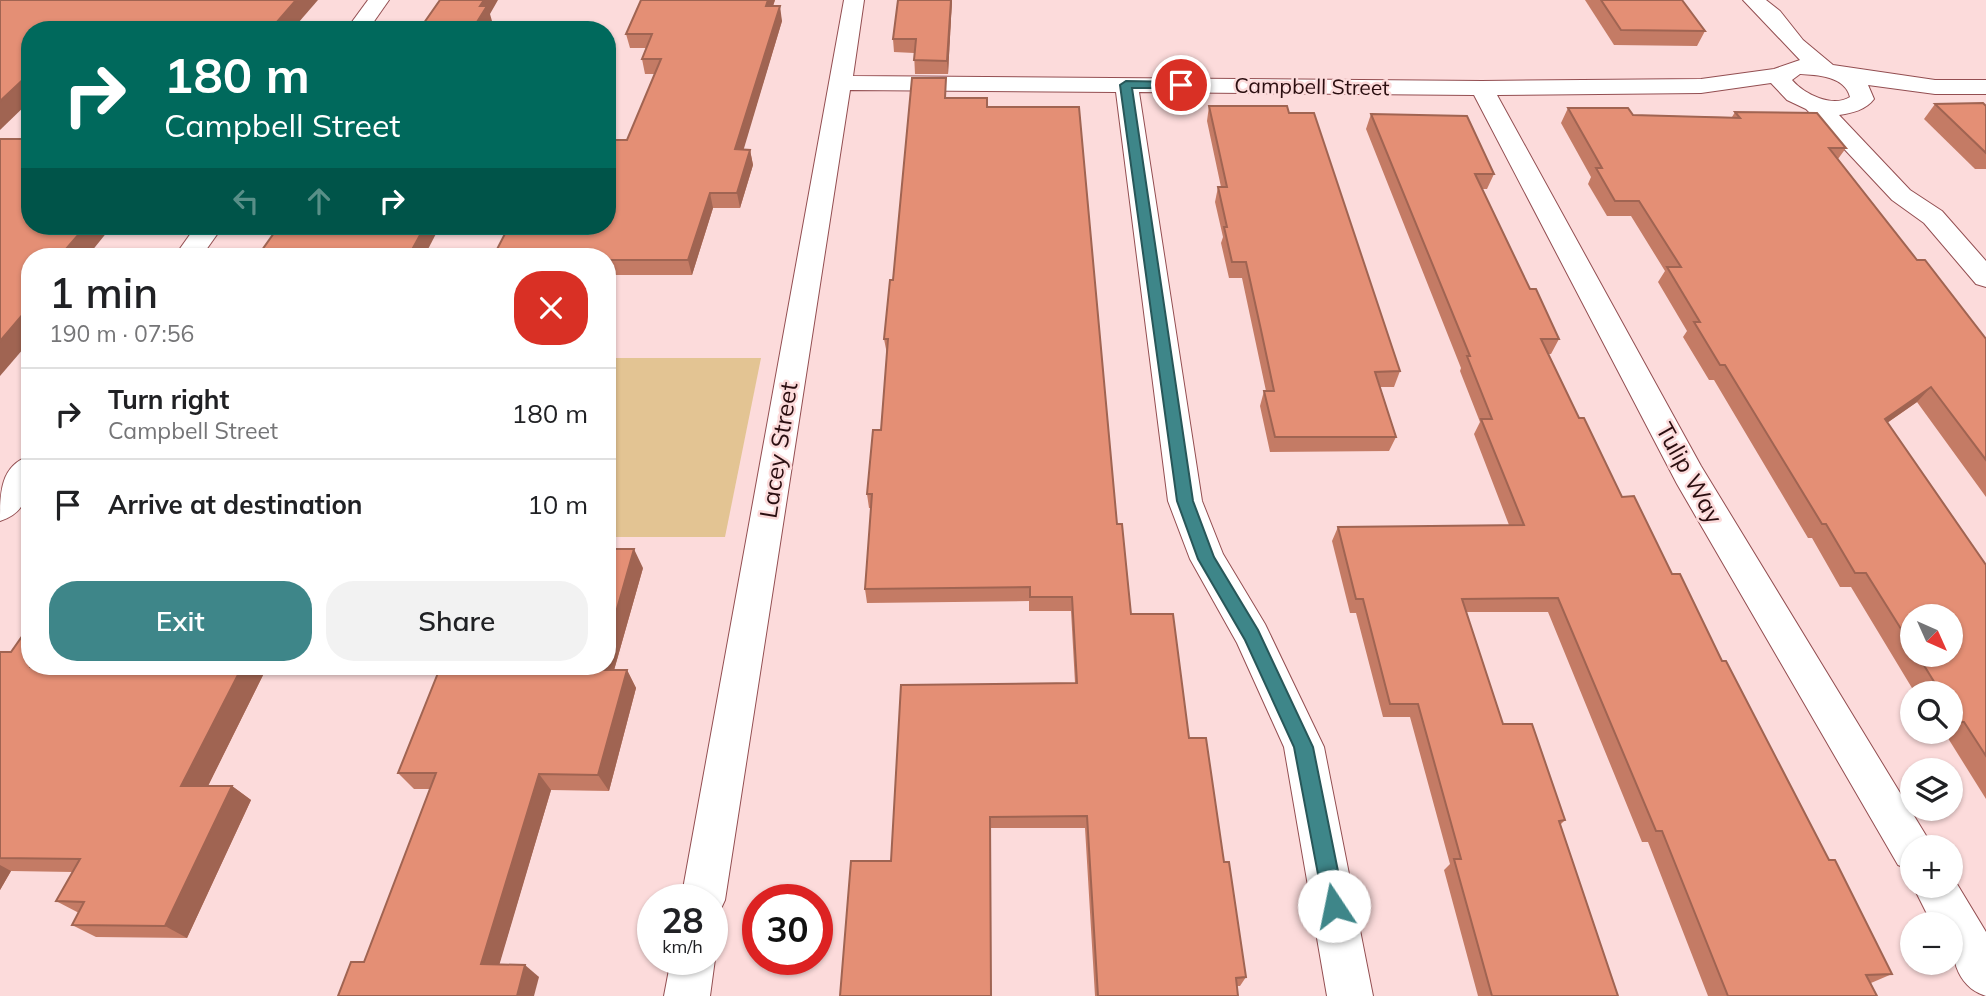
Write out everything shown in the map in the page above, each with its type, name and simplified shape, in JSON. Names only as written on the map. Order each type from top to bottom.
[{"type":"street","points":[[364,21],[379,0]]},
{"type":"street","name":"Lacey Street","points":[[706,884],[854,0]]},
{"type":"street","points":[[1733,0],[1770,41],[1782,73],[1780,80],[1783,87],[1809,102],[1844,131],[1905,198],[1933,218],[1986,278]]},
{"type":"street","points":[[1753,0],[1772,16],[1795,46],[1832,72],[1858,86],[1860,101],[1876,140],[1935,212],[1933,218]]},
{"type":"street","name":"Campbell Street","points":[[839,83],[1482,88],[1701,86],[1782,73],[1800,67],[1832,72]]},
{"type":"street","points":[[1832,72],[1935,87],[1986,87]]},
{"type":"street","points":[[1126,85],[1185,501],[1206,559],[1252,635],[1304,747],[1350,996]]},
{"type":"street","name":"Campbell Street","points":[[1701,86],[1838,107],[1860,101]]},
{"type":"street","points":[[1860,101],[1935,87]]},
{"type":"street","name":"Tulip Way","points":[[1482,88],[1689,475],[1904,835]]},
{"type":"street","points":[[0,508],[21,480]]},
{"type":"street","points":[[1941,898],[1986,974]]},
{"type":"street","points":[[687,996],[690,975]]},
{"type":"shaded area","points":[[616,358],[761,358],[725,537],[616,537]]},
{"type":"building","points":[[0,0],[296,0],[278,21],[21,21],[21,81],[0,101]]},
{"type":"building","points":[[440,0],[484,0],[480,6],[487,6],[478,21],[425,21]]},
{"type":"building","points":[[641,0],[768,0],[766,6],[780,6],[735,149],[750,150],[737,193],[710,193],[688,260],[616,260],[616,248],[498,248],[504,235],[616,235],[616,140],[627,140],[661,59],[642,59],[652,34],[626,34]]},
{"type":"building","points":[[898,0],[951,0],[947,61],[914,60],[916,39],[893,39]]},
{"type":"building","points":[[1601,0],[1682,0],[1705,31],[1621,30]]},
{"type":"building","points":[[912,78],[946,78],[945,98],[987,98],[987,107],[1079,107],[1117,524],[1122,524],[1131,614],[1173,614],[1189,738],[1206,738],[1224,862],[1229,862],[1246,977],[1236,978],[1238,996],[1098,996],[1087,816],[990,817],[991,996],[840,996],[851,861],[891,861],[901,685],[1077,683],[1072,597],[1030,597],[1030,587],[865,589],[872,494],[867,494],[873,430],[881,430],[888,339],[884,339],[890,280],[893,280]]},
{"type":"building","points":[[1983,103],[1986,106],[1986,153],[1935,104]]},
{"type":"building","points":[[1209,106],[1287,106],[1289,113],[1314,113],[1400,371],[1375,372],[1396,437],[1275,437],[1264,391],[1274,391],[1246,262],[1232,262],[1224,227],[1227,227],[1218,187],[1227,187]]},
{"type":"building","points":[[1568,108],[1628,108],[1633,115],[1740,118],[1735,112],[1817,113],[1846,148],[1829,148],[1917,260],[1925,260],[1986,339],[1986,460],[1931,387],[1885,419],[1986,565],[1986,756],[1963,722],[1963,681],[1934,681],[1925,667],[1964,667],[1964,604],[1900,604],[1900,627],[1866,573],[1855,573],[1725,365],[1720,365],[1694,322],[1700,322],[1667,267],[1681,267],[1639,201],[1615,201],[1596,168],[1602,168]]},
{"type":"building","points":[[1371,114],[1467,116],[1494,174],[1475,174],[1530,289],[1536,289],[1559,339],[1541,339],[1579,418],[1584,418],[1622,497],[1634,496],[1672,574],[1680,574],[1722,661],[1726,661],[1829,860],[1835,860],[1892,974],[1866,975],[1877,996],[1728,996],[1662,831],[1656,831],[1558,598],[1462,599],[1503,724],[1532,724],[1565,820],[1559,821],[1618,996],[1492,996],[1454,859],[1461,859],[1418,704],[1390,704],[1363,599],[1356,599],[1338,527],[1524,525],[1481,419],[1492,419],[1467,356],[1470,356]]},
{"type":"building","points":[[0,139],[21,139],[21,235],[78,235],[67,248],[21,248],[21,316],[0,341]]},
{"type":"building","points":[[273,235],[420,235],[413,248],[263,248]]},
{"type":"building","points":[[616,549],[634,549],[616,612]]},
{"type":"building","points":[[21,638],[21,675],[238,675],[181,786],[232,786],[165,926],[72,925],[84,902],[56,901],[80,859],[0,858],[0,652],[11,652]]},
{"type":"building","points":[[616,670],[627,670],[598,775],[539,774],[481,964],[525,965],[517,996],[338,996],[351,962],[364,962],[436,773],[398,773],[437,675],[616,675]]},
{"type":"route","points":[[1181,85],[1126,85],[1185,501],[1206,559],[1252,635],[1304,747],[1334,906]]}]
